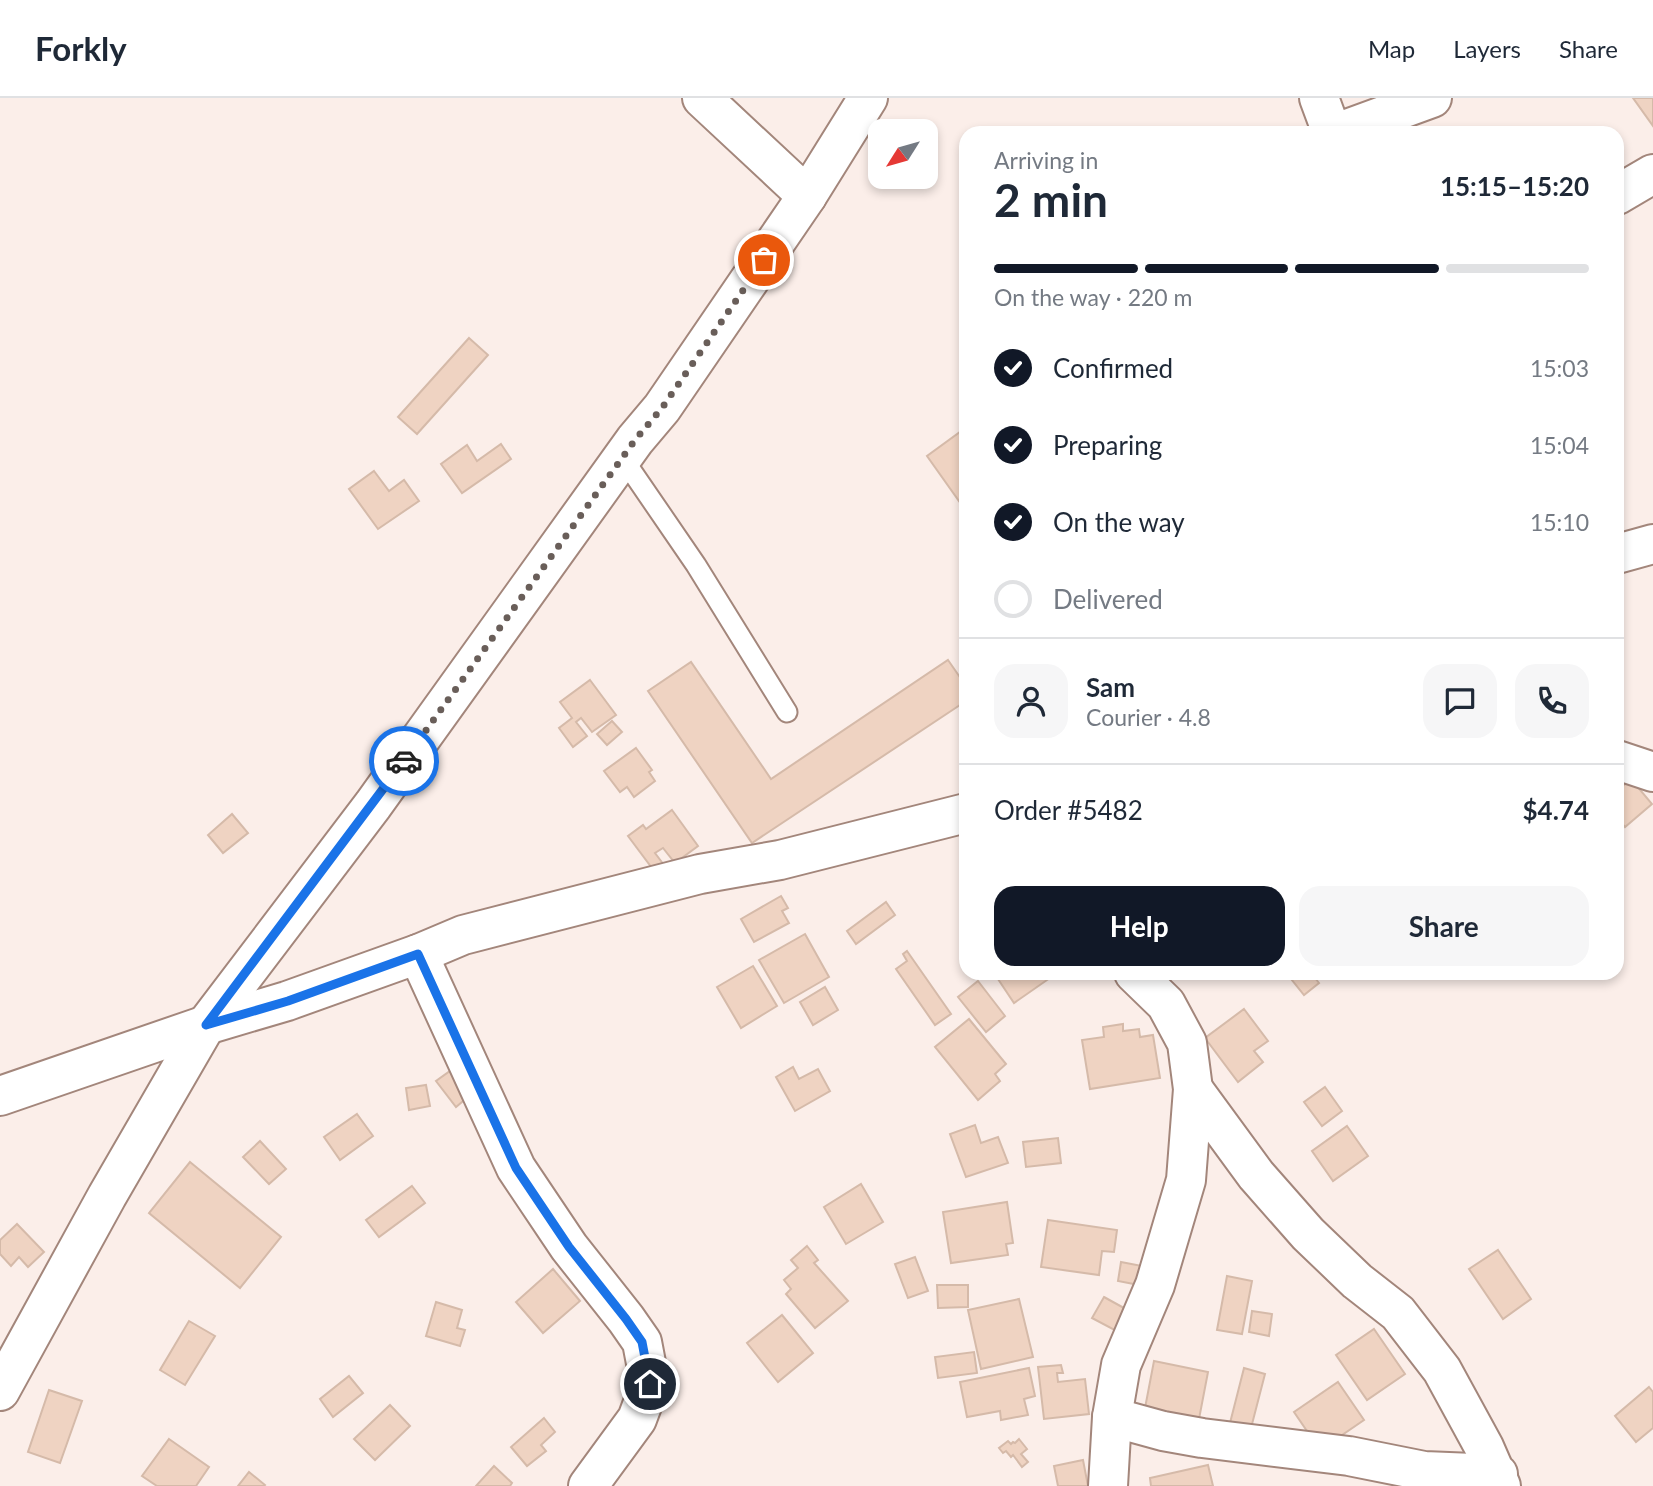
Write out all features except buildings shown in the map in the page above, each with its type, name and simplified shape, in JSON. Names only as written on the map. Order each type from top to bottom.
[{"type":"street","points":[[702,98],[807,197]]},
{"type":"street","points":[[0,1391],[107,1196],[206,1025],[373,805],[622,457],[662,408],[807,197],[868,98]]},
{"type":"street","points":[[1319,98],[1331,126]]},
{"type":"street","points":[[1354,126],[1432,98]]},
{"type":"street","points":[[1624,191],[1653,173]]},
{"type":"street","points":[[1624,552],[1653,544]]},
{"type":"street","points":[[1624,762],[1653,772]]},
{"type":"street","points":[[0,1096],[206,1025],[288,1001],[463,935],[734,866],[779,860],[959,815]]},
{"type":"street","points":[[418,954],[516,1168],[569,1247],[642,1342],[650,1384],[637,1419],[587,1486]]},
{"type":"street","points":[[1108,1486],[1112,1417],[1121,1365],[1155,1285],[1186,1180],[1193,1089],[1187,1043],[1167,1004],[1141,980]]},
{"type":"street","points":[[1193,1089],[1256,1175],[1308,1234],[1357,1281],[1398,1313],[1442,1370],[1499,1480]]},
{"type":"street","points":[[1112,1417],[1202,1438],[1349,1456],[1424,1471],[1499,1480]]},
{"type":"lane","points":[[622,457],[696,565],[787,712]]},
{"type":"way so far","points":[[404,761],[635,440],[662,408],[764,260]]},
{"type":"route","points":[[404,761],[206,1025],[288,1001],[418,954],[516,1168],[569,1247],[642,1342],[650,1384]]}]
